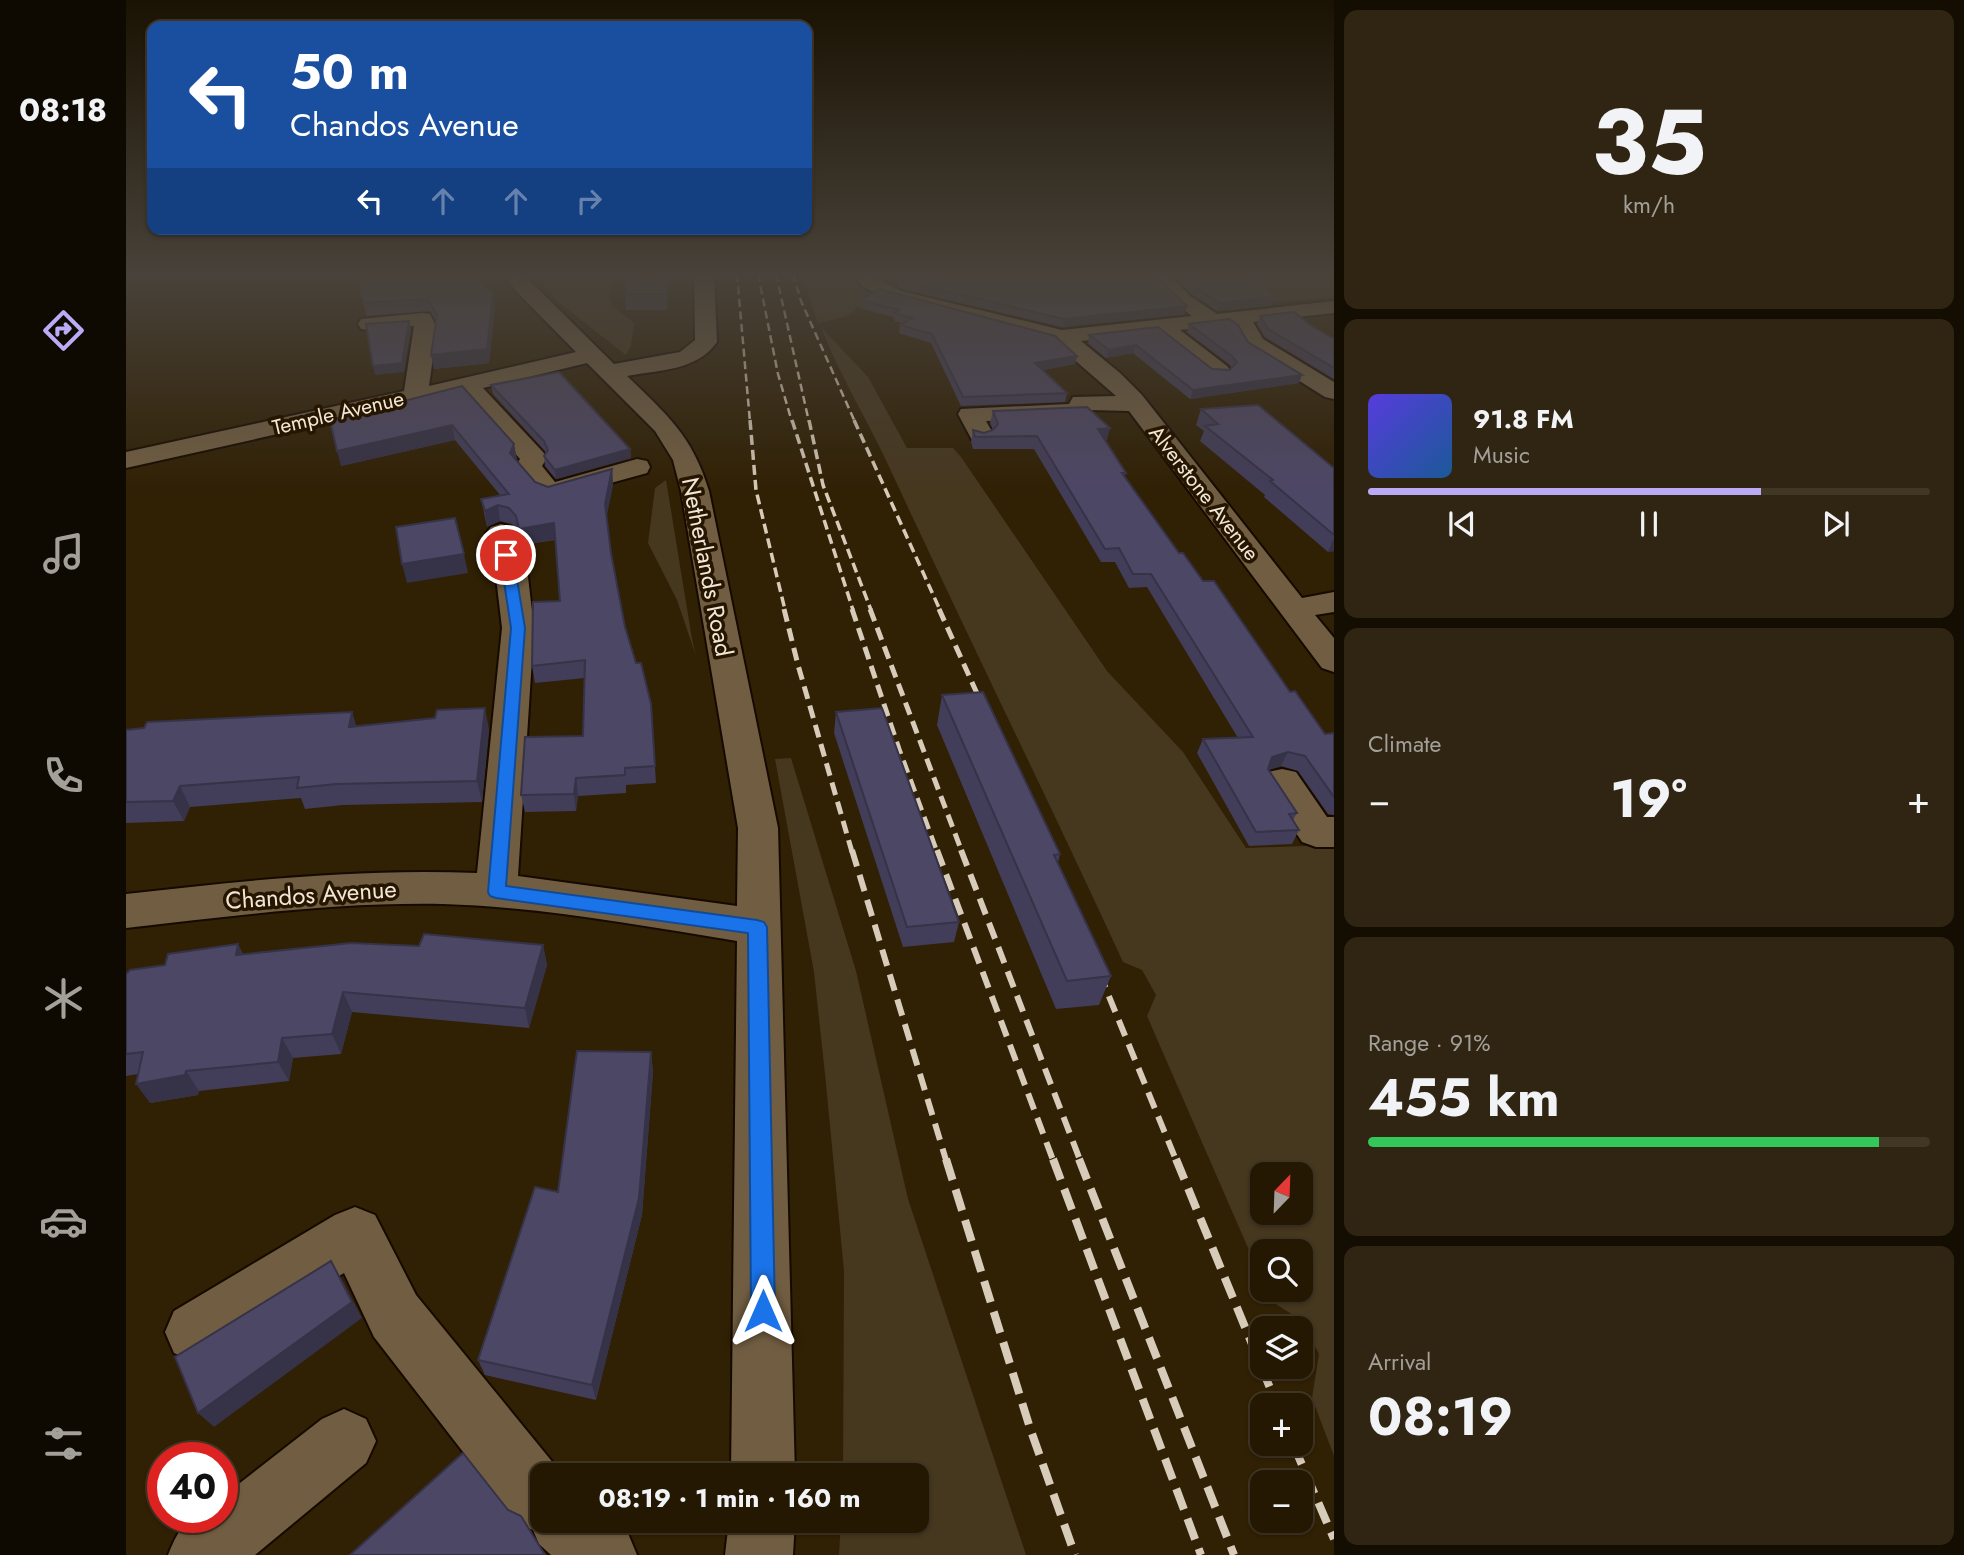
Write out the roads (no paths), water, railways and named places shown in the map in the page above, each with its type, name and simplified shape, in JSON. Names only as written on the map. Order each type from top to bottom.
[{"type":"street","points":[[415,396],[423,347]]},
{"type":"street","name":"Netherlands Road","points":[[583,347],[665,427],[686,460],[695,491],[758,828],[763,1463]]},
{"type":"street","name":"Temple Avenue","points":[[127,458],[557,365],[687,358],[701,347]]},
{"type":"street","name":"Alverstone Avenue","points":[[1074,347],[1112,378],[1136,404],[1334,661]]},
{"type":"street","points":[[1187,347],[1219,371]]},
{"type":"street","points":[[1262,347],[1334,392]]},
{"type":"street","points":[[1066,381],[1082,402]]},
{"type":"street","points":[[466,384],[534,458],[528,467],[549,492],[637,467]]},
{"type":"street","points":[[1082,402],[1136,404]]},
{"type":"street","points":[[981,435],[970,414],[1076,411],[1082,402]]},
{"type":"street","points":[[496,892],[518,628],[512,578],[501,533]]},
{"type":"street","points":[[1293,609],[1334,602]]},
{"type":"street","points":[[1282,782],[1316,832],[1334,832]]},
{"type":"street","name":"Chandos Avenue","points":[[126,911],[262,896],[399,888],[496,892],[757,927]]},
{"type":"street","points":[[195,1332],[355,1235],[395,1317],[530,1486]]},
{"type":"street","points":[[202,1555],[344,1441]]},
{"type":"street","points":[[576,1533],[603,1555]]},
{"type":"street","points":[[759,1555],[761,1533]]},
{"type":"railway","points":[[743,347],[750,422]]},
{"type":"railway","points":[[773,347],[792,422]]},
{"type":"railway","points":[[792,347],[809,422]]},
{"type":"railway","points":[[821,347],[855,422]]},
{"type":"railway","points":[[750,420],[756,490],[785,610]]},
{"type":"railway","points":[[792,420],[853,610]]},
{"type":"railway","points":[[809,420],[823,485],[871,610]]},
{"type":"railway","points":[[854,420],[940,610]]},
{"type":"railway","points":[[784,609],[852,852]]},
{"type":"railway","points":[[852,609],[937,852]]},
{"type":"railway","points":[[870,609],[962,852]]},
{"type":"railway","points":[[939,609],[984,709]]},
{"type":"railway","points":[[852,850],[946,1160]]},
{"type":"railway","points":[[937,850],[1053,1160]]},
{"type":"railway","points":[[961,850],[1080,1160]]},
{"type":"railway","points":[[1099,972],[1176,1160]]},
{"type":"railway","points":[[946,1159],[1030,1428],[1075,1555]]},
{"type":"railway","points":[[1053,1159],[1201,1555]]},
{"type":"railway","points":[[1079,1159],[1234,1555]]},
{"type":"railway","points":[[1176,1159],[1272,1393]]},
{"type":"railway","points":[[1298,1456],[1334,1539]]}]
